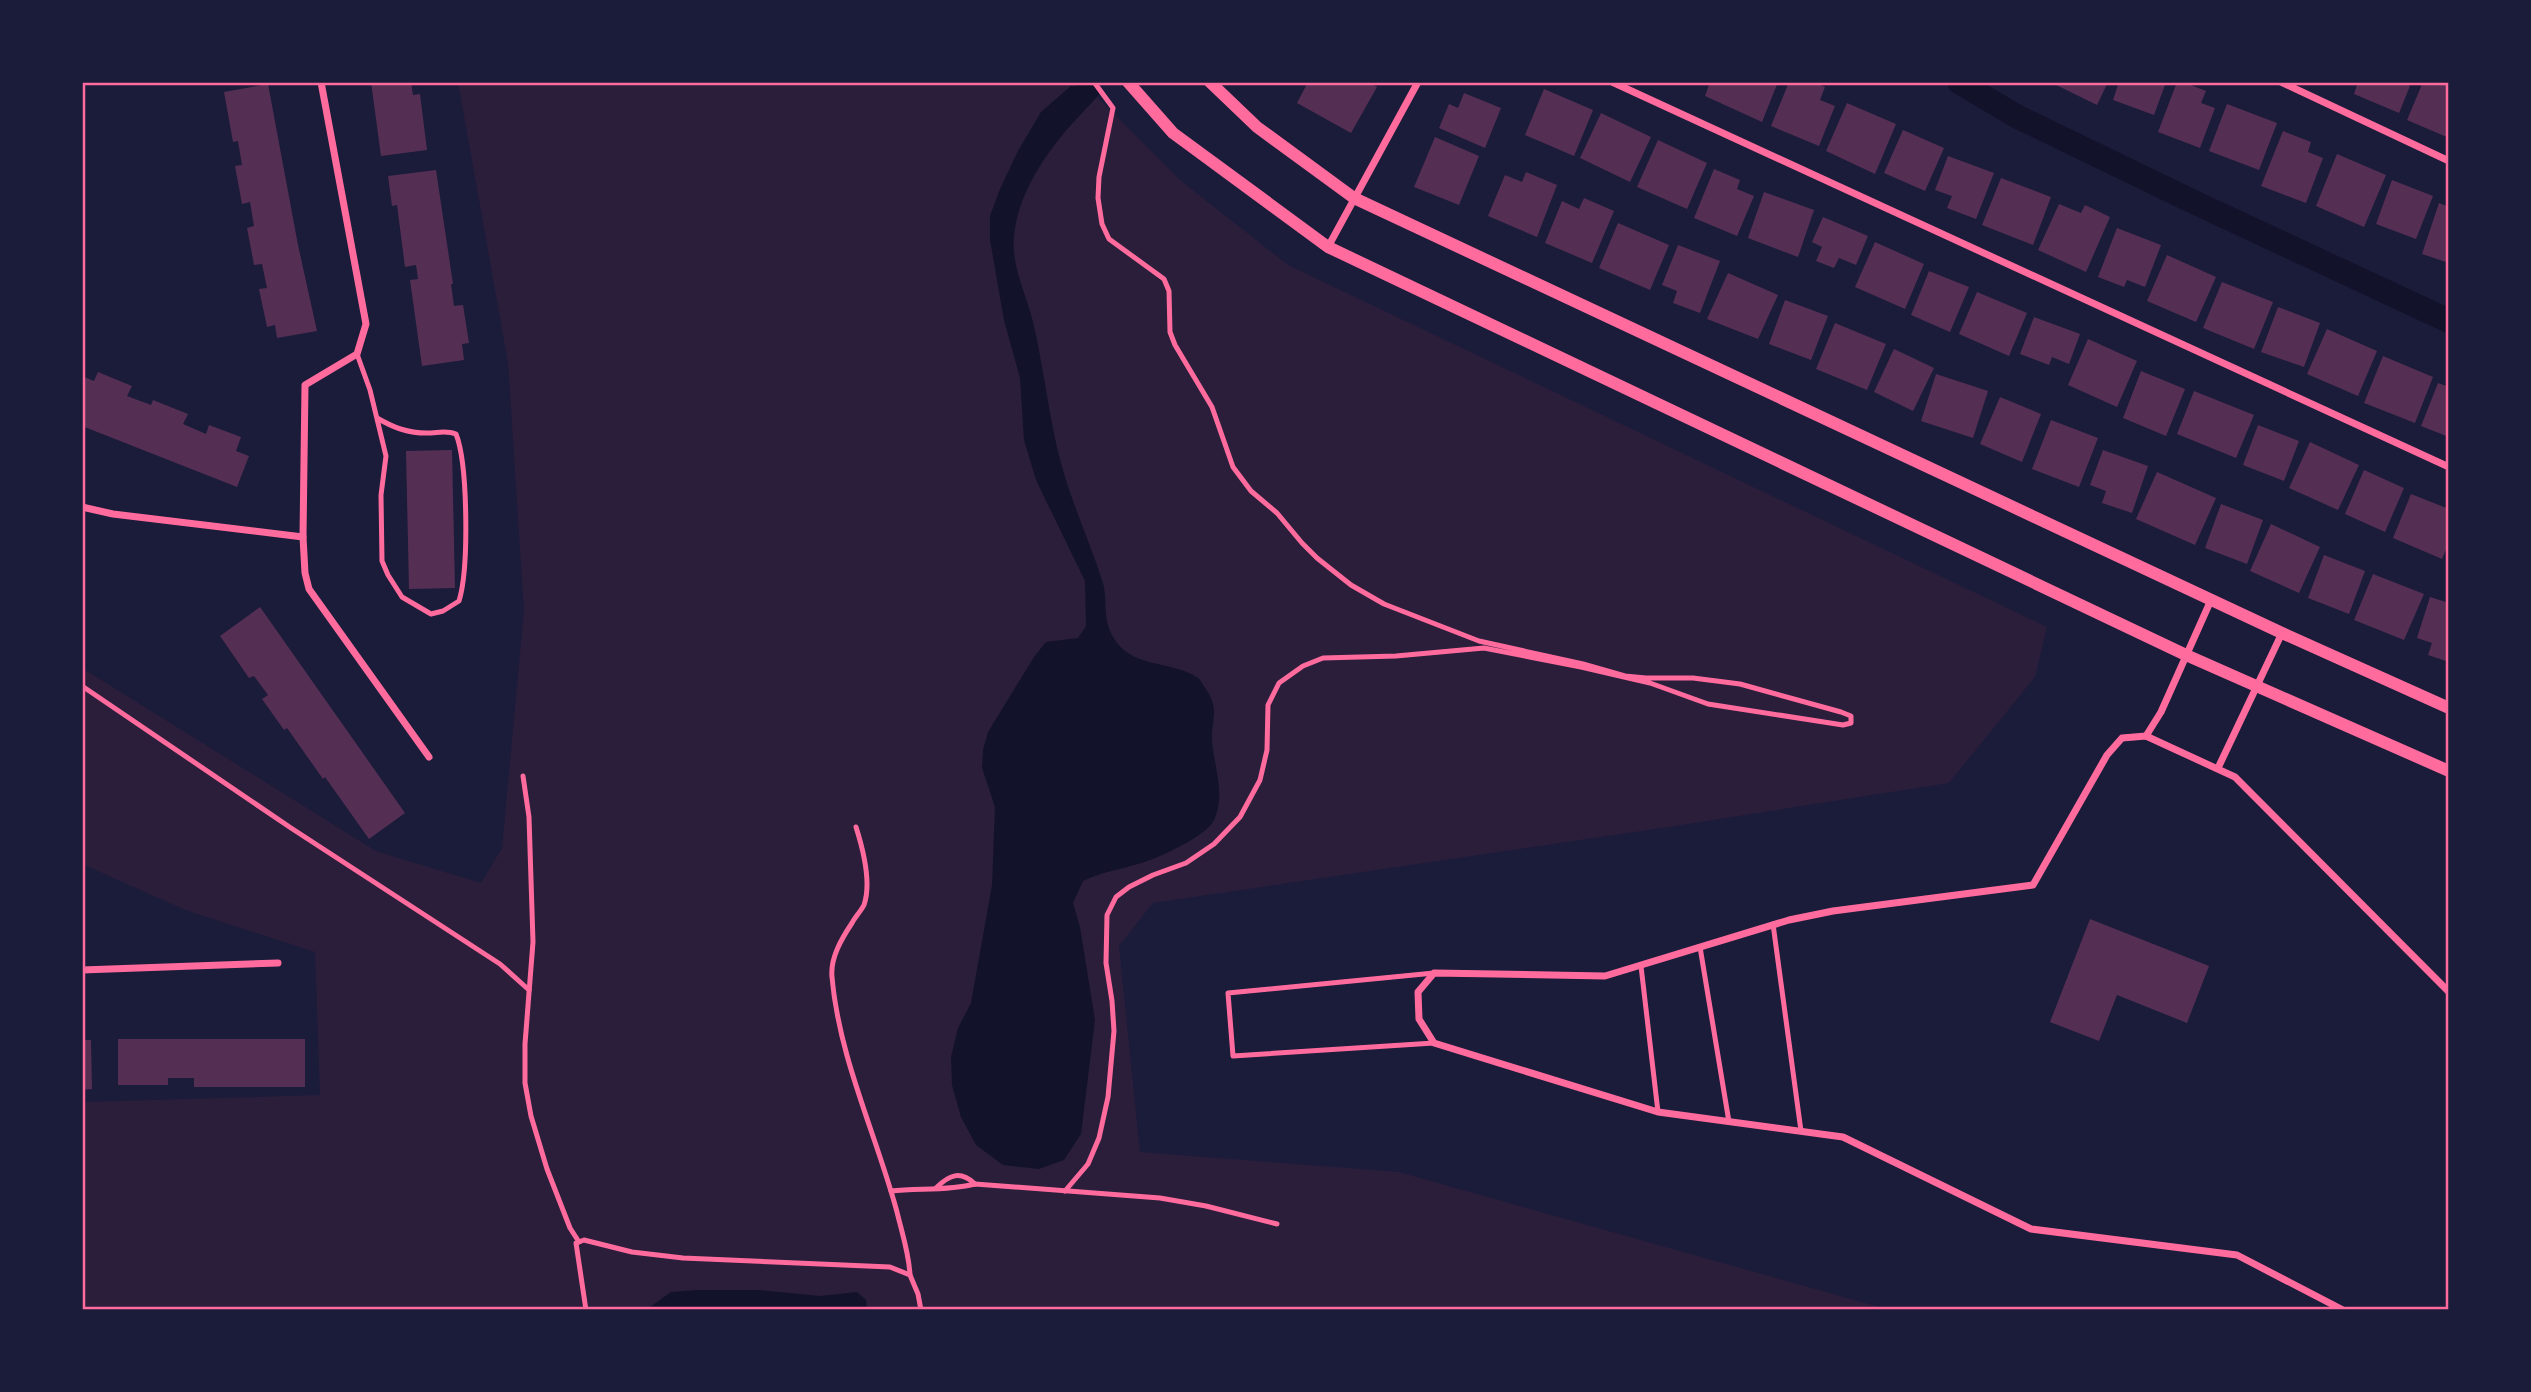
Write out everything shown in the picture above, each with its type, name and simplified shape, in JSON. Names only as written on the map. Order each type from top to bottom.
[{"type":"street","points":[[321,82],[366,324],[357,354],[305,385],[305,573],[309,589],[429,757]]},
{"type":"street","points":[[1128,82],[1173,133],[1328,247],[2186,655],[2449,771]]},
{"type":"street","points":[[1210,82],[1257,127],[1354,198],[2211,600],[2449,708]]},
{"type":"street","points":[[1328,247],[1418,82]]},
{"type":"street","points":[[1612,82],[2449,467]]},
{"type":"street","points":[[2281,82],[2449,161]]},
{"type":"street","points":[[82,507],[113,514],[303,537]]},
{"type":"street","points":[[2146,736],[2161,712],[2211,600]]},
{"type":"street","points":[[2218,768],[2282,633]]},
{"type":"street","points":[[2343,1310],[2237,1255],[2031,1229],[1843,1137],[1658,1112],[1434,1043],[1419,1019],[1418,992],[1434,973],[1605,976],[1773,925],[1833,911],[2033,885],[2107,755],[2122,738],[2146,736],[2235,777],[2449,992]]},
{"type":"street","points":[[82,970],[278,963]]},
{"type":"lane","points":[[1065,1191],[1087,1164],[1100,1138],[1108,1097],[1114,1031],[1106,964],[1107,915],[1116,897],[1129,887],[1186,863],[1214,844],[1240,817],[1259,780],[1267,750],[1268,705],[1279,683],[1303,666],[1323,658],[1396,656],[1484,648],[1650,683],[1708,704],[1843,725],[1851,723],[1851,716],[1841,712],[1740,684],[1693,678],[1625,676],[1479,641],[1384,604],[1351,585],[1317,558],[1278,513],[1251,491],[1233,467],[1212,407],[1170,332],[1169,291],[1164,279],[1109,239],[1102,224],[1098,198],[1099,177],[1113,108],[1094,82]]},
{"type":"lane","points":[[357,354],[386,456],[382,495],[382,561],[402,597],[431,614],[443,611],[459,601],[464,584],[465,522],[461,446],[456,434],[447,430],[425,433],[396,429],[377,418]]},
{"type":"lane","points":[[82,686],[291,828],[500,964],[529,990]]},
{"type":"lane","points":[[523,776],[529,817],[533,942],[525,1044],[525,1083],[531,1116],[565,1216],[579,1242]]},
{"type":"lane","points":[[856,827],[864,855],[864,905],[836,950],[831,973],[837,1015],[859,1095],[891,1191],[909,1260],[910,1275],[921,1310]]},
{"type":"lane","points":[[1773,925],[1801,1131]]},
{"type":"lane","points":[[1700,947],[1729,1122]]},
{"type":"lane","points":[[1641,966],[1658,1112]]},
{"type":"lane","points":[[1434,973],[1228,993],[1233,1056],[1434,1043]]},
{"type":"lane","points":[[936,1188],[947,1178],[958,1174],[975,1184]]},
{"type":"lane","points":[[891,1191],[957,1189],[975,1184],[1160,1198],[1206,1206],[1277,1224]]},
{"type":"lane","points":[[586,1310],[576,1243],[584,1240],[632,1252],[683,1258],[890,1267],[910,1275]]},
{"type":"lane","points":[[896,1269],[909,1260]]},
{"type":"shaded area","points":[[458,82],[1082,82],[1180,180],[1288,265],[2047,627],[2035,677],[1949,783],[1153,903],[1119,946],[1140,1152],[1399,1172],[1890,1310],[82,1310],[82,1102],[320,1095],[315,952],[185,910],[82,864],[82,668],[376,851],[481,883],[502,848],[524,611],[508,363]]},
{"type":"shaded area","points":[[1072,85],[1088,105],[1051,149],[1023,199],[1014,236],[1017,267],[1032,318],[1061,463],[1103,583],[1108,627],[1117,643],[1134,657],[1188,673],[1199,679],[1204,686],[1214,708],[1212,741],[1219,801],[1214,820],[1191,840],[1146,862],[1083,881],[1073,903],[1080,927],[1095,1020],[1081,1134],[1064,1160],[1039,1169],[1003,1165],[976,1145],[961,1117],[952,1085],[951,1057],[958,1028],[971,1003],[992,885],[995,807],[982,768],[988,732],[1046,642],[1078,638],[1086,626],[1085,581],[1036,480],[1024,440],[1020,378],[1004,320],[990,240],[990,216],[1018,151],[1041,112]]},
{"type":"shaded area","points":[[760,1290],[820,1296],[857,1292],[866,1300],[867,1310],[646,1310],[671,1292]]},
{"type":"building","points":[[371,82],[411,82],[413,95],[420,94],[427,150],[381,156]]},
{"type":"building","points":[[1308,82],[1369,82],[1377,87],[1351,133],[1297,103]]},
{"type":"building","points":[[1710,82],[1778,82],[1762,122],[1705,96]]},
{"type":"building","points":[[1789,82],[1814,82],[1825,87],[1820,100],[1835,106],[1819,146],[1771,126]]},
{"type":"building","points":[[2050,82],[2108,82],[2097,105]]},
{"type":"building","points":[[2119,82],[2166,82],[2154,115],[2113,100]]},
{"type":"building","points":[[2177,82],[2206,91],[2201,103],[2215,108],[2200,148],[2158,132]]},
{"type":"building","points":[[2358,82],[2401,82],[2410,86],[2399,113],[2354,94]]},
{"type":"building","points":[[2423,82],[2449,82],[2449,138],[2407,120]]},
{"type":"building","points":[[268,84],[317,331],[277,338],[275,325],[267,327],[259,289],[267,288],[262,264],[254,265],[247,228],[254,226],[250,202],[242,204],[235,166],[242,165],[238,141],[233,142],[224,92]]},
{"type":"building","points":[[1544,89],[1593,110],[1574,156],[1525,135]]},
{"type":"building","points":[[1464,93],[1501,108],[1485,148],[1439,128],[1449,104],[1458,108]]},
{"type":"building","points":[[1847,103],[1896,124],[1875,174],[1826,151]]},
{"type":"building","points":[[2227,104],[2277,123],[2259,170],[2209,151]]},
{"type":"building","points":[[1601,113],[1651,137],[1630,182],[1580,158]]},
{"type":"building","points":[[1903,130],[1944,148],[1925,191],[1884,173]]},
{"type":"building","points":[[2283,131],[2311,142],[2308,152],[2323,158],[2306,203],[2261,186]]},
{"type":"building","points":[[1435,137],[1479,156],[1459,205],[1414,187]]},
{"type":"building","points":[[1658,140],[1707,163],[1687,209],[1637,187]]},
{"type":"building","points":[[2337,154],[2386,175],[2364,227],[2316,206]]},
{"type":"building","points":[[1948,156],[1994,173],[1976,219],[1947,208],[1952,196],[1935,190]]},
{"type":"building","points":[[1714,169],[1740,180],[1737,189],[1754,196],[1737,236],[1694,218]]},
{"type":"building","points":[[436,170],[454,306],[463,305],[469,343],[462,344],[464,360],[422,366],[410,280],[418,279],[416,265],[405,267],[397,205],[392,206],[388,176]]},
{"type":"building","points":[[1526,172],[1557,185],[1537,237],[1488,216],[1505,175],[1522,182]]},
{"type":"building","points":[[2001,178],[2051,197],[2033,245],[1982,225]]},
{"type":"building","points":[[2392,180],[2433,196],[2416,239],[2376,224]]},
{"type":"building","points":[[1764,192],[1814,210],[1798,257],[1748,238]]},
{"type":"building","points":[[1584,198],[1614,211],[1592,263],[1545,243],[1562,201],[1579,209]]},
{"type":"building","points":[[2439,203],[2449,207],[2449,263],[2422,254]]},
{"type":"building","points":[[2059,204],[2081,213],[2085,205],[2110,217],[2086,272],[2038,250]]},
{"type":"building","points":[[1823,217],[1868,236],[1856,265],[1839,258],[1834,268],[1816,261],[1822,247],[1812,242]]},
{"type":"building","points":[[1618,223],[1669,245],[1650,290],[1599,268]]},
{"type":"building","points":[[2117,228],[2161,245],[2145,287],[2127,280],[2124,287],[2098,277]]},
{"type":"building","points":[[1875,242],[1924,264],[1905,309],[1855,287]]},
{"type":"building","points":[[1678,245],[1720,261],[1700,313],[1673,303],[1677,291],[1662,285]]},
{"type":"building","points":[[2167,255],[2216,277],[2196,322],[2147,301]]},
{"type":"building","points":[[1929,271],[1969,287],[1950,332],[1911,315]]},
{"type":"building","points":[[1728,273],[1778,295],[1758,339],[1707,319]]},
{"type":"building","points":[[2222,282],[2273,302],[2254,349],[2203,328]]},
{"type":"building","points":[[1977,292],[2027,313],[2009,356],[1959,334]]},
{"type":"building","points":[[1785,300],[1828,316],[1811,360],[1769,344]]},
{"type":"building","points":[[2278,307],[2320,323],[2304,367],[2261,352]]},
{"type":"building","points":[[2034,317],[2080,334],[2069,364],[2052,357],[2049,365],[2020,354]]},
{"type":"building","points":[[1835,323],[1886,344],[1867,390],[1816,369]]},
{"type":"building","points":[[2327,329],[2377,351],[2358,396],[2307,374]]},
{"type":"building","points":[[2088,339],[2137,361],[2117,407],[2068,385]]},
{"type":"building","points":[[1894,349],[1934,368],[1913,411],[1874,392]]},
{"type":"building","points":[[2383,356],[2433,377],[2415,423],[2364,403]]},
{"type":"building","points":[[2141,371],[2185,389],[2166,436],[2123,418]]},
{"type":"building","points":[[98,372],[132,386],[127,396],[151,405],[153,400],[188,414],[183,424],[206,434],[209,425],[241,437],[236,451],[249,456],[237,487],[82,426],[82,376],[94,381]]},
{"type":"building","points":[[1936,374],[1988,391],[1973,438],[1921,421]]},
{"type":"building","points":[[2438,383],[2449,387],[2449,437],[2421,426]]},
{"type":"building","points":[[2194,391],[2254,415],[2236,458],[2177,434]]},
{"type":"building","points":[[2000,397],[2041,414],[2022,462],[1980,444]]},
{"type":"building","points":[[2051,420],[2098,438],[2079,487],[2032,469]]},
{"type":"building","points":[[2258,425],[2299,441],[2284,481],[2243,465]]},
{"type":"building","points":[[2310,442],[2359,465],[2338,510],[2289,488]]},
{"type":"building","points":[[452,450],[455,588],[409,589],[406,451]]},
{"type":"building","points":[[2103,450],[2148,466],[2132,513],[2102,503],[2106,491],[2090,485]]},
{"type":"building","points":[[2364,470],[2404,488],[2385,532],[2345,514]]},
{"type":"building","points":[[2157,472],[2216,498],[2195,545],[2136,519]]},
{"type":"building","points":[[2411,494],[2449,509],[2449,543],[2442,559],[2393,538]]},
{"type":"building","points":[[2221,504],[2263,520],[2247,564],[2205,548]]},
{"type":"building","points":[[2271,524],[2320,547],[2299,593],[2250,571]]},
{"type":"building","points":[[2324,555],[2365,571],[2349,614],[2308,598]]},
{"type":"building","points":[[2373,574],[2424,594],[2404,640],[2354,620]]},
{"type":"building","points":[[2430,597],[2449,603],[2449,662],[2428,655],[2432,643],[2417,638]]},
{"type":"building","points":[[260,607],[405,813],[369,839],[287,728],[284,730],[262,699],[268,695],[254,676],[249,678],[220,636]]},
{"type":"building","points":[[2090,919],[2209,966],[2187,1023],[2117,995],[2099,1041],[2050,1022]]},
{"type":"building","points":[[118,1039],[305,1039],[305,1087],[194,1087],[194,1078],[168,1078],[168,1085],[118,1085]]},
{"type":"building","points":[[82,1040],[91,1040],[92,1089],[82,1090]]},
{"type":"waterway","points":[[1959,82],[2016,116],[2449,321]]},
{"type":"waterway","points":[[1060,119],[1088,89]]}]
